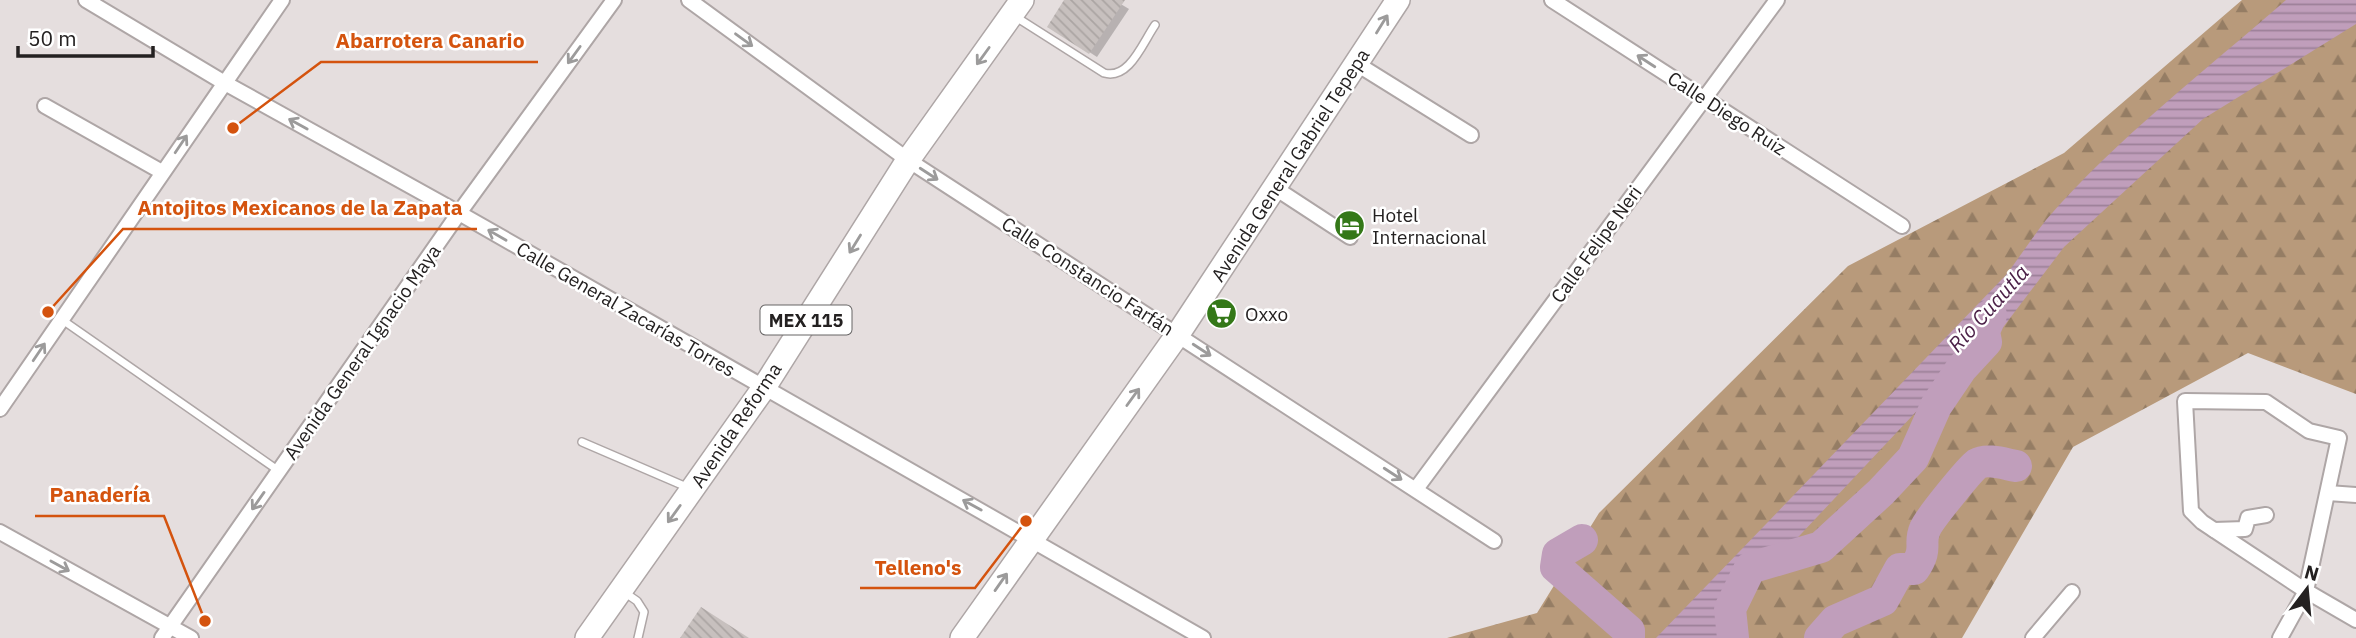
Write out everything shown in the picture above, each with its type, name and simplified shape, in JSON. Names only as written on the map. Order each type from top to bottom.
[{"type":"main road","name":"Avenida General Gabriel Tepepa","points":[[962,638],[1178,334],[1398,0]]},
{"type":"main road","name":"Avenida Reforma","points":[[587,638],[763,389],[908,160],[1017,7]]},
{"type":"street","name":"Calle General Zacarías Torres","points":[[86,0],[223,82],[459,213],[1203,638]]},
{"type":"street","points":[[0,409],[282,0]]},
{"type":"street","name":"Avenida General Ignacio Maya","points":[[165,633],[459,213],[614,0]]},
{"type":"street","name":"Calle Constancio Farfán","points":[[689,0],[908,160],[1494,541]]},
{"type":"street","name":"Calle Diego Ruiz","points":[[1552,0],[1902,226]]},
{"type":"street","name":"Calle Felipe Neri","points":[[1416,489],[1776,0]]},
{"type":"street","points":[[1357,64],[1471,135]]},
{"type":"street","points":[[45,106],[162,172]]},
{"type":"street","points":[[1275,188],[1350,237]]},
{"type":"street","points":[[2280,638],[2306,591],[2339,438],[2309,431],[2266,402],[2185,401],[2191,511],[2214,530],[2306,591],[2356,620]]},
{"type":"street","points":[[2328,493],[2356,495]]},
{"type":"street","points":[[2214,530],[2245,529],[2248,519],[2266,515]]},
{"type":"street","points":[[0,532],[165,633],[191,638]]},
{"type":"street","points":[[2033,638],[2072,592]]},
{"type":"lane","points":[[1017,7],[1104,73],[1114,76],[1123,73],[1155,25]]},
{"type":"lane","points":[[61,319],[279,471]]},
{"type":"lane","points":[[582,442],[692,489]]},
{"type":"lane","points":[[620,589],[637,601],[643,612],[638,638]]},
{"type":"green space","points":[[2242,0],[2356,0],[2356,394],[2248,353],[2073,447],[1962,638],[1447,638],[1537,613],[1599,513],[1848,266],[2064,153]]},
{"type":"water","name":"Río Cuautla","points":[[2286,0],[2356,0],[2356,24],[2203,119],[2064,247],[2001,330],[1930,397],[1754,584],[1717,638],[1656,638],[2005,276],[2046,220],[2073,190],[2162,106]]},
{"type":"building","points":[[1064,0],[1125,0],[1089,54],[1047,27]]},
{"type":"building","points":[[701,607],[749,638],[680,638]]},
{"type":"waterway","name":"Río Cuautla","points":[[1733,638],[1730,609],[1750,568],[1821,547],[1881,492],[1913,458],[1936,406],[1961,369],[1986,342],[1984,331],[1991,315]]},
{"type":"waterway","points":[[1820,638],[1835,621],[1883,600],[1900,569],[1914,569],[1921,556],[1925,529],[1977,464],[1991,461],[2016,466]]},
{"type":"waterway","points":[[1582,540],[1558,554],[1556,567],[1629,631],[1629,638]]},
{"type":"place","name":"Abarrotera Canario","points":[[233,128]]},
{"type":"place","name":"Hotel Internacional","points":[[1349,226]]},
{"type":"place","name":"Antojitos Mexicanos de la Zapata","points":[[48,312]]},
{"type":"place","name":"Oxxo","points":[[1222,314]]},
{"type":"place","name":"Telleno's","points":[[1026,521]]},
{"type":"place","name":"Panadería","points":[[205,621]]}]
